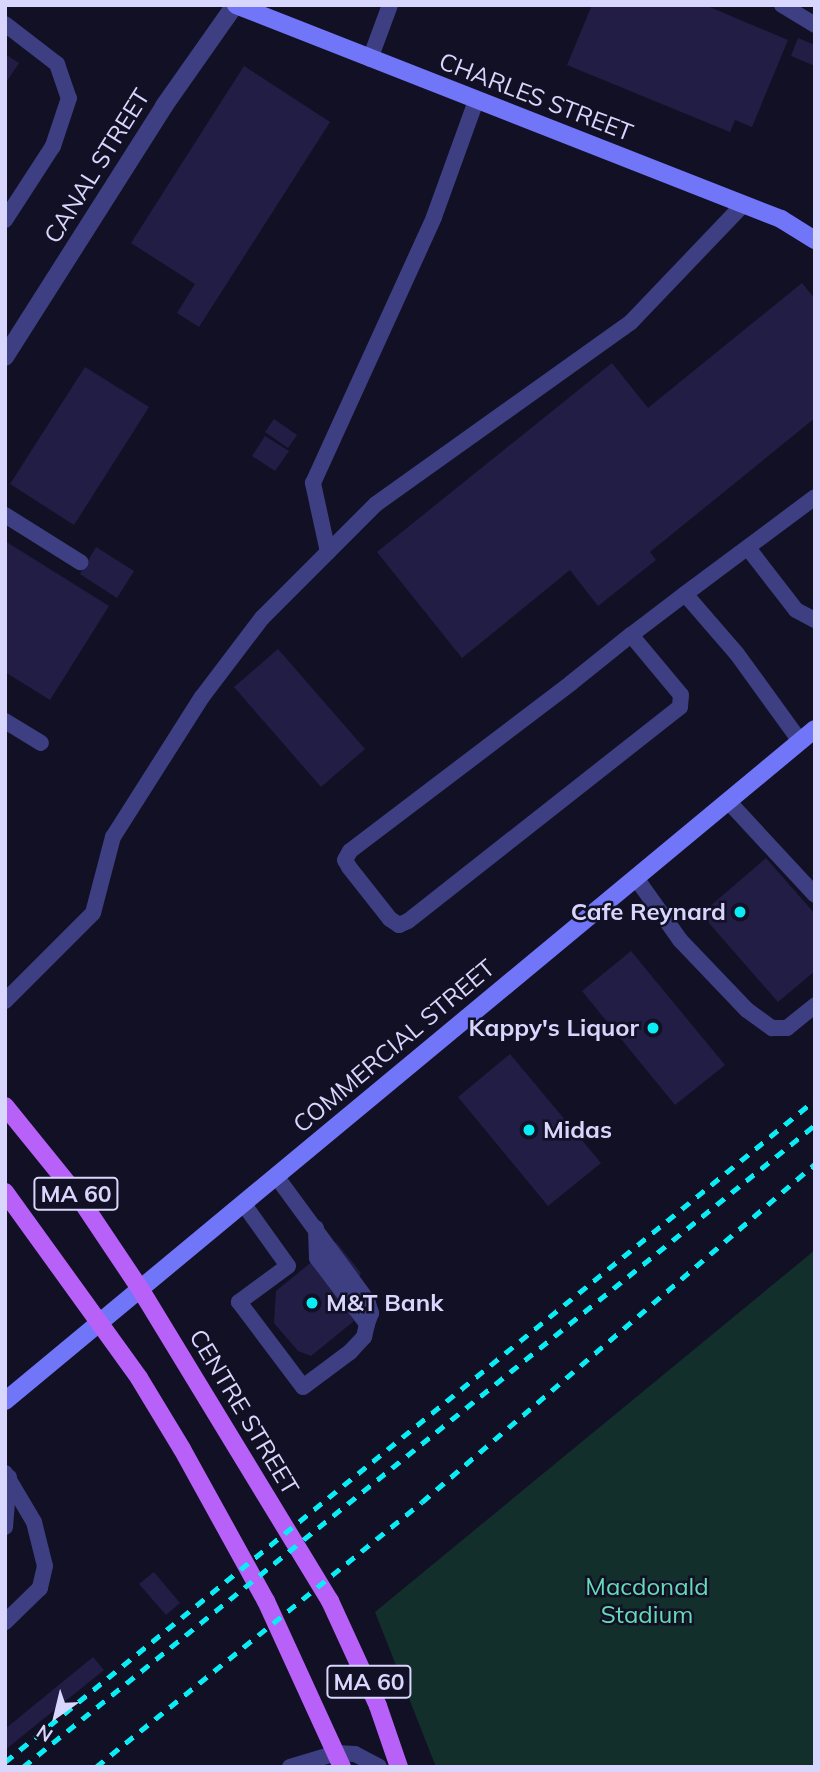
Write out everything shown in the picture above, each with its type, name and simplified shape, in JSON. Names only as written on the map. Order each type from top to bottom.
[{"type":"main road","name":"CHARLES STREET","points":[[235,5],[781,219],[815,240]]},
{"type":"main road","name":"COMMERCIAL STREET","points":[[5,1401],[139,1287],[815,729]]},
{"type":"main road","name":"CENTRE STREET","points":[[5,1106],[78,1196],[139,1287],[330,1601],[378,1706],[399,1767]]},
{"type":"main road","name":"MA 60","points":[[5,1192],[139,1378],[246,1561],[339,1760]]},
{"type":"street","name":"CANAL STREET","points":[[5,357],[164,106],[235,5]]},
{"type":"lane","points":[[370,60],[390,5]]},
{"type":"lane","points":[[782,5],[815,25]]},
{"type":"lane","points":[[5,24],[57,64],[69,98],[53,146],[5,220]]},
{"type":"lane","points":[[328,552],[313,483],[434,217],[477,101]]},
{"type":"lane","points":[[5,1001],[93,913],[113,837],[202,697],[262,618],[376,504],[631,322],[743,205]]},
{"type":"lane","points":[[631,635],[681,695],[680,707],[408,921],[399,925],[390,919],[349,867],[345,860],[350,852],[631,635],[815,497]]},
{"type":"lane","points":[[5,514],[80,562]]},
{"type":"lane","points":[[748,548],[796,610],[815,620]]},
{"type":"lane","points":[[685,594],[737,654],[800,741]]},
{"type":"lane","points":[[5,721],[41,743]]},
{"type":"lane","points":[[729,801],[815,895]]},
{"type":"lane","points":[[636,878],[680,940],[763,1022],[772,1028],[788,1028],[815,1005]]},
{"type":"lane","points":[[243,1203],[288,1266],[239,1302],[303,1388],[350,1352],[364,1337],[367,1324],[317,1258],[316,1228],[276,1176]]},
{"type":"lane","points":[[5,1527],[6,1477]]},
{"type":"lane","points":[[5,1622],[40,1588],[45,1566],[34,1522],[6,1477]]},
{"type":"lane","points":[[320,1767],[355,1754],[379,1767]]},
{"type":"lane","points":[[290,1767],[339,1760]]},
{"type":"green space","name":"Macdonald Stadium","points":[[815,1250],[815,1767],[436,1767],[375,1612]]},
{"type":"building","points":[[592,5],[705,5],[788,40],[752,127],[735,120],[730,132],[567,65]]},
{"type":"building","points":[[798,38],[815,45],[815,66],[791,56]]},
{"type":"building","points":[[5,54],[19,63],[5,84]]},
{"type":"building","points":[[244,66],[330,122],[199,327],[177,313],[195,284],[131,243]]},
{"type":"building","points":[[802,283],[815,299],[815,418],[650,552],[656,560],[598,606],[570,570],[462,658],[377,552],[612,363],[648,408]]},
{"type":"building","points":[[85,367],[149,407],[74,525],[10,484]]},
{"type":"building","points":[[274,419],[297,435],[288,448],[265,432]]},
{"type":"building","points":[[265,436],[289,451],[275,471],[252,456]]},
{"type":"building","points":[[5,541],[109,606],[50,700],[5,672]]},
{"type":"building","points":[[96,547],[134,571],[117,598],[80,574]]},
{"type":"building","points":[[278,649],[365,749],[321,787],[234,687]]},
{"type":"building","points":[[766,858],[815,914],[815,971],[778,1002],[701,914]]},
{"type":"building","name":"Kappy's Liquor","points":[[631,951],[725,1065],[675,1105],[582,991]]},
{"type":"building","name":"Midas","points":[[510,1054],[601,1163],[548,1206],[458,1097]]},
{"type":"building","points":[[336,1242],[361,1273],[344,1305],[354,1321],[311,1356],[298,1351],[274,1323],[276,1291]]},
{"type":"building","points":[[154,1572],[180,1603],[166,1615],[139,1584]]},
{"type":"building","points":[[93,1657],[104,1670],[5,1750],[5,1729]]},
{"type":"railway","points":[[5,1762],[815,1100]]},
{"type":"railway","points":[[23,1767],[815,1125]]},
{"type":"railway","points":[[96,1767],[422,1502],[815,1164]]},
{"type":"place","name":"Cafe Reynard","points":[[740,912]]},
{"type":"place","name":"Kappy's Liquor","points":[[653,1028]]},
{"type":"place","name":"Midas","points":[[529,1130]]},
{"type":"place","name":"M&T Bank","points":[[312,1303]]}]
